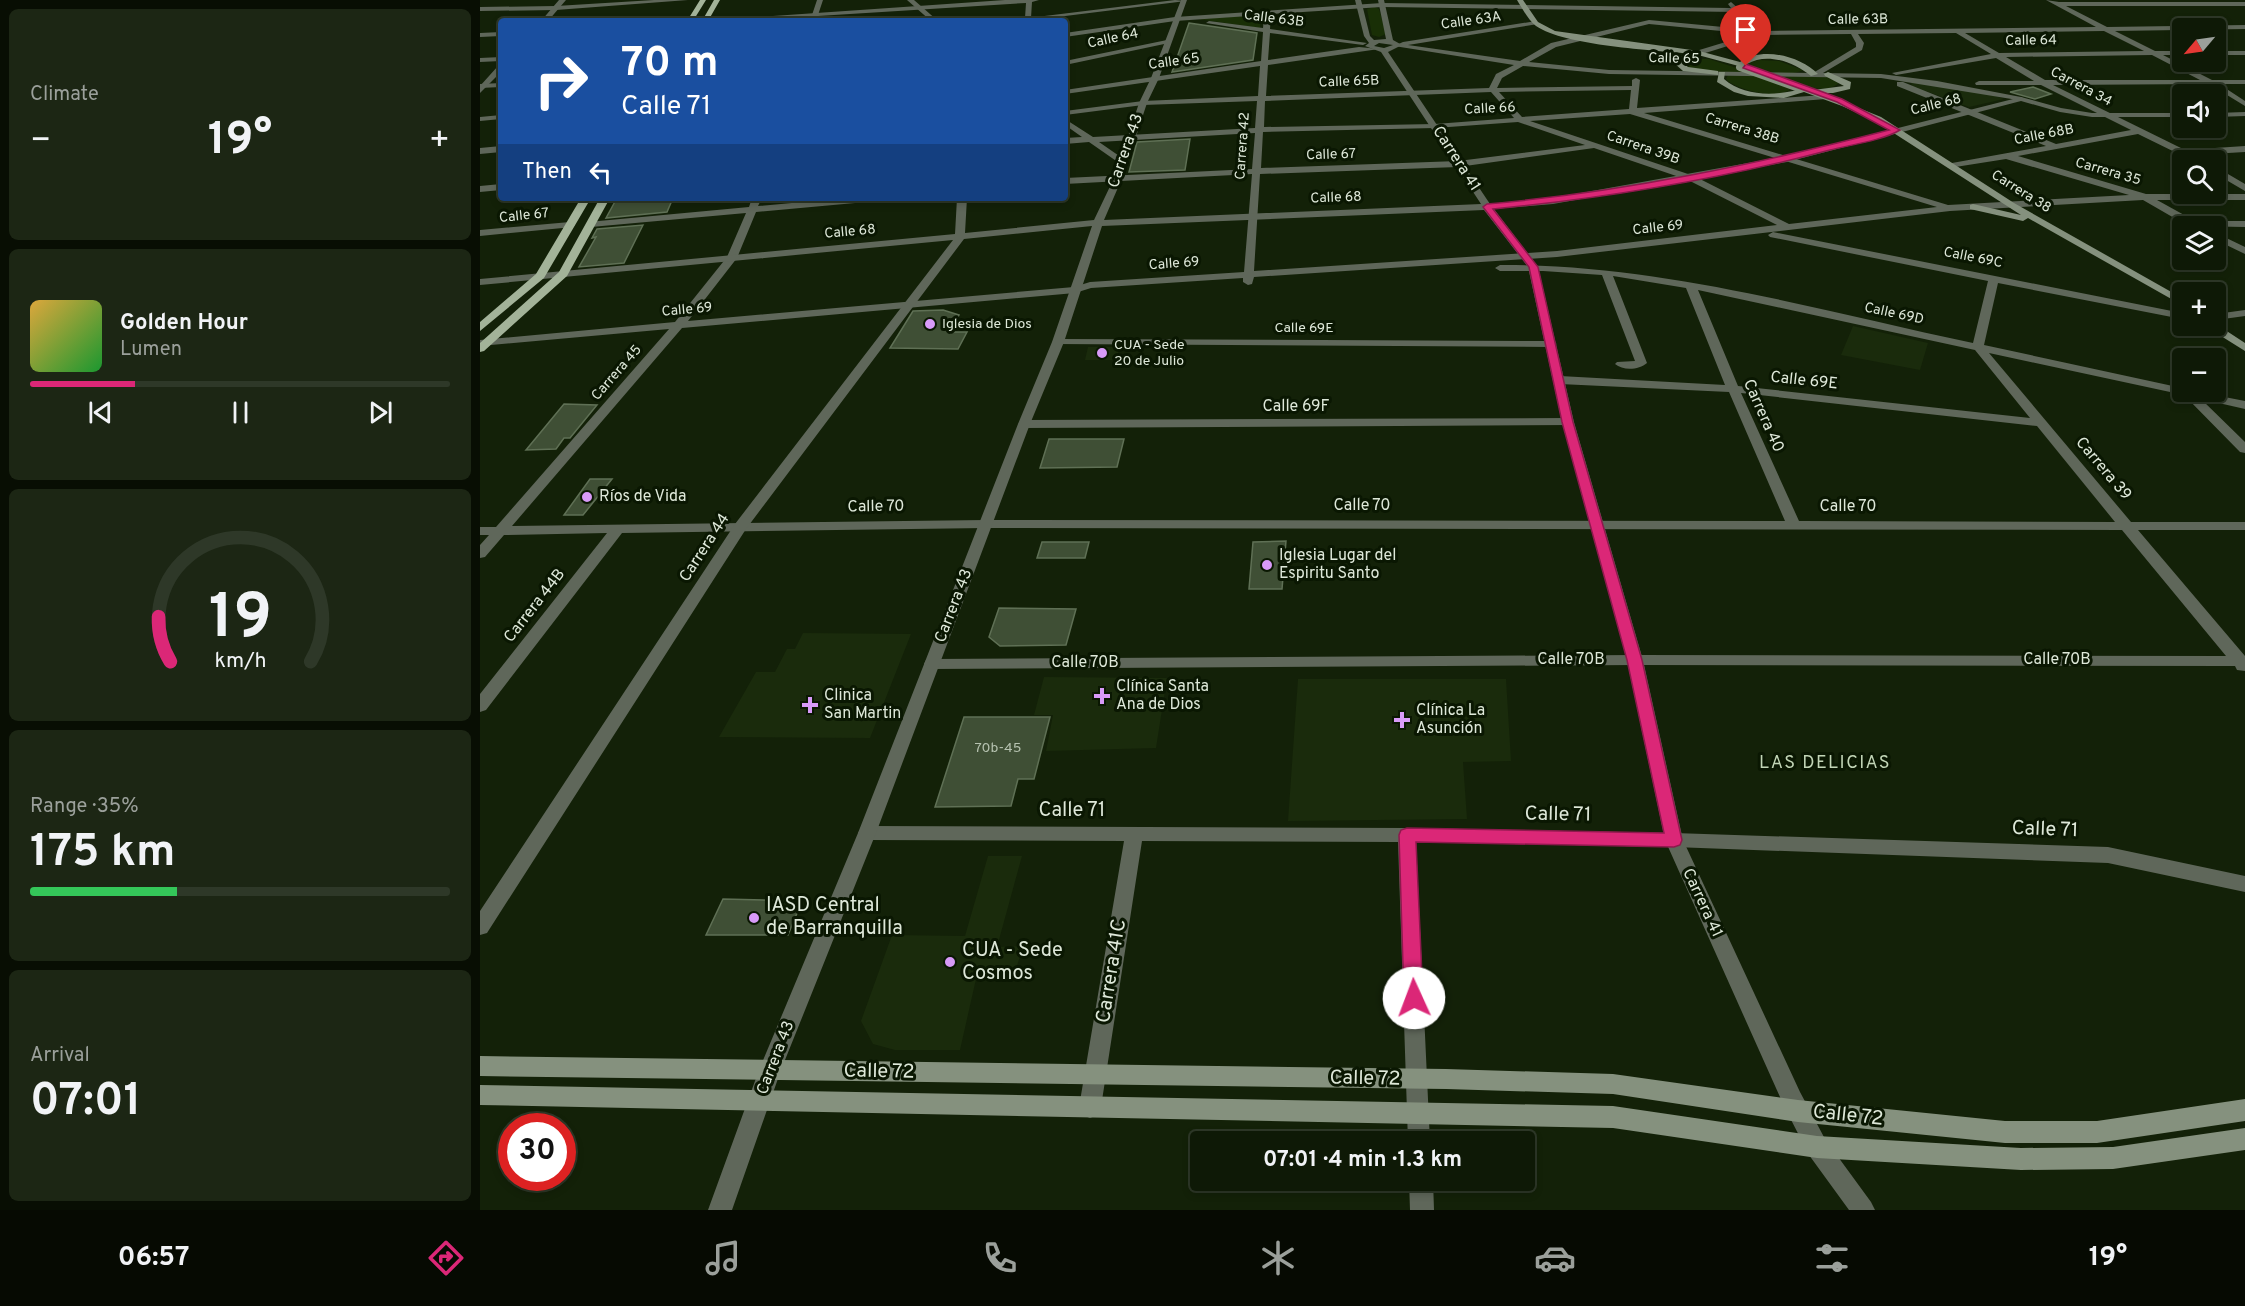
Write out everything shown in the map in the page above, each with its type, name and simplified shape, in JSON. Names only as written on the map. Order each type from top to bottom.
[{"type":"main road","points":[[692,18],[703,0]]},
{"type":"main road","points":[[707,18],[717,0]]},
{"type":"main road","points":[[1523,4],[1536,23]]},
{"type":"main road","name":"Carrera 38","points":[[1536,23],[1553,33],[1577,38],[1699,54],[1742,66],[1845,104],[1878,119],[2011,205],[2172,297]]},
{"type":"main road","points":[[1679,69],[1678,61],[1699,54]]},
{"type":"main road","points":[[1742,66],[1750,59],[1771,57],[1795,62],[1804,71]]},
{"type":"main road","points":[[1719,73],[1720,80],[1728,87],[1753,94],[1785,95],[1833,91],[1847,87],[1848,84],[1845,81],[1828,74]]},
{"type":"main road","name":"Carrera 38","points":[[1808,92],[1845,104]]},
{"type":"main road","points":[[480,328],[540,276],[584,201]]},
{"type":"main road","points":[[483,344],[563,274],[603,201]]},
{"type":"main road","points":[[1973,207],[2042,223]]},
{"type":"main road","points":[[2226,324],[2245,335]]},
{"type":"main road","points":[[2226,336],[2245,348]]},
{"type":"main road","name":"Calle 72","points":[[480,1066],[1417,1079],[1612,1084],[1798,1111],[2005,1132],[2097,1132],[2245,1110]]},
{"type":"main road","name":"Calle 72","points":[[480,1095],[1613,1117],[1817,1147],[2020,1159],[2113,1158],[2245,1139]]},
{"type":"street","points":[[547,18],[563,0]]},
{"type":"street","points":[[480,9],[556,8],[685,0]]},
{"type":"street","points":[[814,17],[820,0]]},
{"type":"street","points":[[910,0],[932,18]]},
{"type":"street","points":[[1026,18],[1029,0]]},
{"type":"street","points":[[787,18],[1036,0]]},
{"type":"street","points":[[1042,18],[1183,0]]},
{"type":"street","name":"Carrera 43","points":[[720,1210],[770,1070],[867,833],[1024,424],[1058,342],[1098,223],[1119,176],[1143,103],[1155,78],[1183,0]]},
{"type":"street","points":[[1629,0],[1649,22]]},
{"type":"street","points":[[1699,54],[1761,33],[1728,0]]},
{"type":"street","points":[[2049,0],[2210,82],[2245,104]]},
{"type":"street","points":[[2189,0],[2218,12]]},
{"type":"street","points":[[1068,35],[1175,19],[1359,3],[1523,4],[1637,9],[1737,10]]},
{"type":"street","name":"Carrera 41","points":[[1359,3],[1367,36],[1414,94],[1487,207],[1530,262],[1560,380],[1568,422],[1635,660],[1674,840],[1798,1111],[1817,1147],[1863,1210]]},
{"type":"street","points":[[1382,3],[1394,45]]},
{"type":"street","points":[[2057,4],[2245,4]]},
{"type":"street","name":"Carrera 42","points":[[1248,277],[1257,130],[1268,12]]},
{"type":"street","name":"Calle 63B","points":[[1175,19],[1374,46]]},
{"type":"street","points":[[2236,20],[2245,25]]},
{"type":"street","name":"Calle 63B","points":[[1493,90],[1494,83],[1499,76],[1554,45],[1649,22],[1761,33],[2245,25]]},
{"type":"street","name":"Calle 63A","points":[[1410,45],[1536,23]]},
{"type":"street","name":"Carrera 34","points":[[1956,30],[2045,84],[2176,150]]},
{"type":"street","points":[[1815,74],[1859,48],[1860,42],[1853,32]]},
{"type":"street","points":[[480,35],[498,34]]},
{"type":"street","name":"Calle 64","points":[[1068,62],[1167,42]]},
{"type":"street","points":[[1374,46],[1394,45]]},
{"type":"street","points":[[1374,46],[1394,45]]},
{"type":"street","name":"Calle 65","points":[[1394,45],[1410,45],[1519,63],[1579,70],[1664,73],[1679,69],[1719,73],[1804,71],[1815,74],[1881,76],[1937,83],[2021,99]]},
{"type":"street","name":"Calle 65","points":[[1068,92],[1374,46]]},
{"type":"street","name":"Calle 64","points":[[1881,76],[1999,55],[2172,53]]},
{"type":"street","points":[[2226,53],[2245,53]]},
{"type":"street","points":[[480,60],[498,59]]},
{"type":"street","points":[[482,88],[498,71]]},
{"type":"street","points":[[1633,112],[1634,88],[1638,72]]},
{"type":"street","points":[[1881,76],[2056,147]]},
{"type":"street","name":"Calle 65","points":[[1937,83],[2245,82]]},
{"type":"street","points":[[482,88],[498,85]]},
{"type":"street","name":"Calle 65B","points":[[1068,113],[1143,103],[1493,90],[1634,88]]},
{"type":"street","name":"Carrera 39B","points":[[1493,90],[1521,121],[1691,178],[1788,231]]},
{"type":"street","name":"Calle 66","points":[[1068,141],[1257,130],[1435,126],[1521,121],[1633,112],[1808,92]]},
{"type":"street","name":"Calle 68","points":[[480,282],[1098,223],[1487,207],[1563,199],[1691,178],[1787,159],[2021,99],[2077,113],[2106,116],[2172,115]]},
{"type":"street","name":"Carrera 38B","points":[[1633,112],[1950,208]]},
{"type":"street","points":[[2226,115],[2245,114]]},
{"type":"street","points":[[480,119],[498,117]]},
{"type":"street","points":[[1068,123],[1122,162]]},
{"type":"street","name":"Calle 68B","points":[[1952,166],[2140,131]]},
{"type":"street","name":"Calle 67","points":[[1068,181],[1119,176],[1458,164],[1596,146]]},
{"type":"street","points":[[480,151],[498,149]]},
{"type":"street","points":[[2226,150],[2245,149]]},
{"type":"street","name":"Carrera 35","points":[[2007,156],[2145,197],[2178,216]]},
{"type":"street","points":[[2226,175],[2245,175]]},
{"type":"street","points":[[2226,175],[2245,188]]},
{"type":"street","points":[[480,189],[498,187]]},
{"type":"street","points":[[1788,231],[1950,208],[2145,197],[2245,197]]},
{"type":"street","points":[[591,224],[755,204],[816,201]]},
{"type":"street","points":[[960,237],[962,201]]},
{"type":"street","name":"Carrera 45","points":[[480,554],[678,326],[732,258],[755,204]]},
{"type":"street","points":[[2226,224],[2245,224]]},
{"type":"street","name":"Calle 67","points":[[480,233],[570,225]]},
{"type":"street","name":"Calle 69C","points":[[1757,232],[1788,231],[1994,278],[2172,314]]},
{"type":"street","name":"Calle 69","points":[[483,344],[1075,290],[1088,293],[1248,277],[1530,262],[1557,254],[1757,232]]},
{"type":"street","name":"Carrera 44","points":[[480,927],[740,527],[960,237]]},
{"type":"street","points":[[2226,241],[2245,251]]},
{"type":"street","points":[[1557,254],[1551,256],[1548,261],[1564,269]]},
{"type":"street","name":"Calle 69D","points":[[1530,262],[1564,269],[1606,272],[1691,286],[2172,389]]},
{"type":"street","points":[[1606,272],[1641,363],[1621,364]]},
{"type":"street","points":[[1978,347],[1994,278]]},
{"type":"street","name":"Carrera 40","points":[[1691,286],[1733,389],[1794,525]]},
{"type":"street","points":[[2226,316],[2245,313]]},
{"type":"street","name":"Calle 69E","points":[[1058,342],[1551,344]]},
{"type":"street","name":"Carrera 39","points":[[1978,347],[2243,663]]},
{"type":"street","name":"Calle 69E","points":[[1560,380],[1733,389],[2043,423]]},
{"type":"street","name":"Calle 69D","points":[[2226,401],[2245,405]]},
{"type":"street","points":[[2197,402],[2245,449]]},
{"type":"street","name":"Calle 69F","points":[[1024,424],[1568,422]]},
{"type":"street","name":"Calle 70","points":[[480,531],[986,524],[2245,526]]},
{"type":"street","name":"Carrera 44B","points":[[480,706],[618,529]]},
{"type":"street","name":"Calle 70B","points":[[932,664],[1635,660],[2243,663]]},
{"type":"street","name":"Calle 71","points":[[867,833],[1407,835],[1674,840],[2108,855],[2245,884]]},
{"type":"street","name":"Carrera 41C","points":[[1090,1107],[1134,834]]},
{"type":"street","points":[[1407,835],[1419,1131]]},
{"type":"street","points":[[1421,1191],[1422,1210]]},
{"type":"shaded area","points":[[1375,7],[1379,9],[1386,34],[1379,37],[1372,35],[1367,9]]},
{"type":"shaded area","points":[[1261,15],[1260,28],[1198,19]]},
{"type":"shaded area","points":[[1689,59],[1709,59],[1749,72],[1706,72],[1683,63]]},
{"type":"shaded area","points":[[1759,60],[1779,61],[1803,70],[1782,74],[1759,69],[1746,63]]},
{"type":"shaded area","points":[[1728,75],[1757,75],[1790,90],[1775,94],[1750,91],[1729,82],[1726,79]]},
{"type":"shaded area","points":[[1779,76],[1824,76],[1839,83],[1825,89],[1817,89]]},
{"type":"shaded area","points":[[1911,82],[1993,95],[2004,99],[1969,107],[1912,86]]},
{"type":"shaded area","points":[[1853,326],[1928,343],[1920,370],[1841,355]]},
{"type":"shaded area","name":"CUA - Sede 20 de Julio","points":[[1088,347],[1119,347],[1117,360],[1085,360]]},
{"type":"shaded area","name":"Clinica San Martin","points":[[803,633],[911,634],[870,738],[719,737],[756,672],[775,672],[787,649],[795,649]]},
{"type":"shaded area","name":"Clínica Santa Ana de Dios","points":[[1044,677],[1167,678],[1156,748],[1046,751],[1053,715],[1034,715]]},
{"type":"shaded area","name":"Clínica La Asunción","points":[[1298,679],[1506,679],[1511,761],[1463,762],[1467,819],[1288,821]]},
{"type":"shaded area","name":"CUA - Sede Cosmos","points":[[988,856],[1022,856],[997,947],[1023,946],[1014,976],[976,979],[960,1050],[895,1050],[873,1044],[861,1021],[892,935],[965,936]]},
{"type":"building","points":[[1189,23],[1257,33],[1253,60],[1172,72]]},
{"type":"building","points":[[2033,87],[2051,94],[2035,99],[2010,92]]},
{"type":"building","points":[[1190,139],[1185,170],[1129,172],[1137,142]]},
{"type":"building","points":[[615,201],[672,201],[667,212],[606,218]]},
{"type":"building","points":[[643,225],[624,263],[579,267],[596,237],[592,238],[597,229]]},
{"type":"building","name":"Iglesia de Dios","points":[[943,310],[959,315],[951,332],[967,332],[958,349],[890,348],[913,311]]},
{"type":"building","points":[[564,404],[597,405],[570,438],[564,438],[556,449],[526,450]]},
{"type":"building","points":[[1049,439],[1124,439],[1117,467],[1040,468]]},
{"type":"building","name":"Ríos de Vida","points":[[590,479],[612,479],[583,515],[564,515]]},
{"type":"building","name":"Iglesia Lugar del Espiritu Santo","points":[[1286,541],[1282,589],[1249,589],[1253,542]]},
{"type":"building","points":[[1042,542],[1089,542],[1085,558],[1037,558]]},
{"type":"building","points":[[999,608],[1076,609],[1066,645],[1000,646],[989,637]]},
{"type":"building","points":[[964,717],[1050,717],[1034,779],[1018,779],[1011,806],[935,807]]},
{"type":"building","name":"IASD Central de Barranquilla","points":[[723,899],[802,901],[788,935],[706,935]]},
{"type":"place","name":"Iglesia de Dios","points":[[930,324]]},
{"type":"place","name":"CUA - Sede 20 de Julio","points":[[1102,353]]},
{"type":"place","name":"Ríos de Vida","points":[[587,497]]},
{"type":"place","name":"Iglesia Lugar del Espiritu Santo","points":[[1267,565]]},
{"type":"place","name":"Clínica Santa Ana de Dios","points":[[1102,696]]},
{"type":"place","name":"Clinica San Martin","points":[[810,705]]},
{"type":"place","name":"Clínica La Asunción","points":[[1402,720]]},
{"type":"place","name":"IASD Central de Barranquilla","points":[[754,918]]},
{"type":"place","name":"CUA - Sede Cosmos","points":[[950,962]]},
{"type":"district","name":"LAS DELICIAS","points":[[1825,763]]},
{"type":"route","points":[[1414,998],[1407,835],[1674,840],[1635,660],[1568,422],[1533,267],[1527,256],[1487,207],[1552,201],[1691,178],[1787,159],[1896,130],[1840,100],[1746,66]]}]
